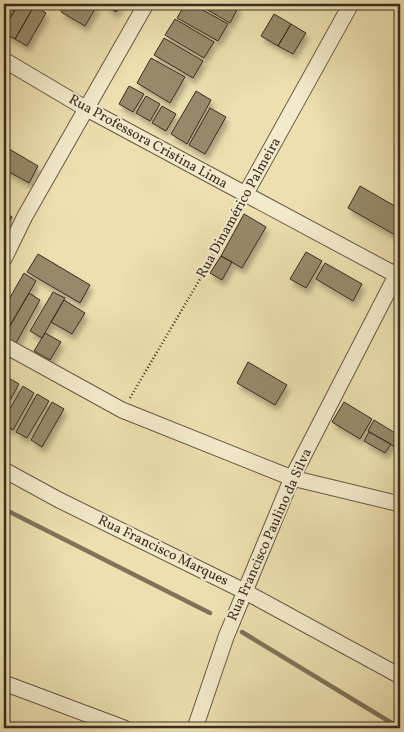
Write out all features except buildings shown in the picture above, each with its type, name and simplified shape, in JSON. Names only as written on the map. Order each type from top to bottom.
[{"type":"street","points":[[4,259],[25,216],[85,108],[146,4]]},
{"type":"street","name":"Rua Dinamérico Palmeira","points":[[245,195],[351,4]]},
{"type":"street","name":"Rua Professora Cristina Lima","points":[[4,60],[85,108],[245,195],[399,273]]},
{"type":"street","name":"Rua Francisco Paulino da Silva","points":[[195,728],[226,637],[292,478],[399,273]]},
{"type":"street","points":[[4,345],[122,410],[292,478],[400,504]]},
{"type":"street","name":"Rua Francisco Marques","points":[[4,470],[59,500],[244,591],[400,676]]},
{"type":"street","points":[[4,683],[124,728]]},
{"type":"path","name":"Rua Dinamérico Palmeira","points":[[122,410],[200,279],[245,195]]},
{"type":"waterway","points":[[4,509],[210,613]]},
{"type":"waterway","points":[[242,632],[400,728]]}]
